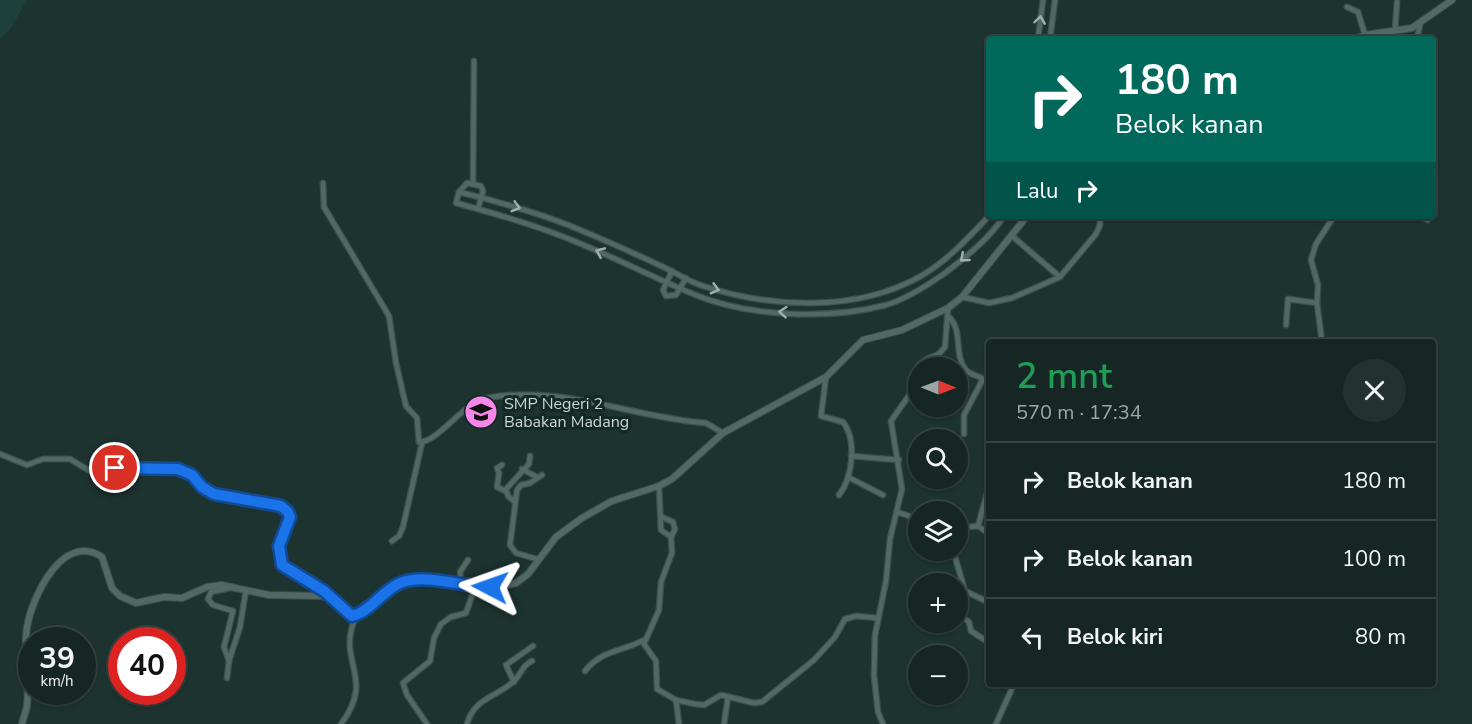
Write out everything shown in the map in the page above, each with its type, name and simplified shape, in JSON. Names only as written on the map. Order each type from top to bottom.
[{"type":"street","points":[[1038,36],[1043,0]]},
{"type":"street","points":[[1050,36],[1055,0]]},
{"type":"street","points":[[1347,7],[1358,12],[1365,35],[1420,25],[1452,0]]},
{"type":"street","points":[[1395,31],[1397,2]]},
{"type":"street","points":[[1418,36],[1420,25]]},
{"type":"street","points":[[473,183],[474,62]]},
{"type":"street","points":[[323,183],[324,207],[389,316],[396,363],[406,406],[417,418],[417,439],[422,443]]},
{"type":"street","points":[[478,209],[482,197],[481,186],[467,183],[459,192],[456,203],[565,237],[720,303],[782,312],[846,313],[888,304],[927,286],[953,267],[979,245],[1001,219]]},
{"type":"street","points":[[459,192],[482,197],[569,225],[698,284],[749,296],[810,303],[844,301],[885,292],[922,275],[969,237],[986,219]]},
{"type":"street","points":[[341,724],[350,712],[357,692],[348,643],[356,616],[386,591],[406,581],[427,580],[475,587],[510,585],[528,574],[537,559],[556,537],[582,518],[612,501],[659,486],[678,475],[723,433],[826,377],[863,340],[902,330],[948,308],[962,297],[1025,219]]},
{"type":"street","points":[[962,297],[989,303],[1012,298],[1060,277],[1096,234],[1100,219]]},
{"type":"street","points":[[1322,339],[1317,303],[1318,285],[1311,260],[1312,252],[1332,219]]},
{"type":"street","points":[[1012,236],[1060,277]]},
{"type":"street","points":[[672,271],[663,290],[666,296],[671,297],[681,288],[686,278]]},
{"type":"street","points":[[1286,325],[1288,299],[1317,303]]},
{"type":"street","points":[[883,724],[878,712],[874,676],[875,634],[902,489],[891,421],[910,394],[920,365],[945,348],[948,308]]},
{"type":"street","points":[[948,316],[957,332],[960,356],[966,370],[983,379],[964,415],[964,429]]},
{"type":"street","points":[[826,377],[821,416],[840,420],[847,427],[851,456],[848,477],[839,495]]},
{"type":"street","points":[[392,541],[399,536],[403,527],[422,443],[474,403],[485,398],[524,396],[566,399],[706,423],[723,433]]},
{"type":"street","points":[[0,454],[27,465],[43,459],[70,459],[98,476],[121,467],[178,469],[192,475],[202,487],[214,494],[281,506],[290,517],[279,546],[282,565],[318,586],[349,614],[356,616]]},
{"type":"street","points":[[506,491],[530,462],[530,456]]},
{"type":"street","points":[[851,456],[899,460]]},
{"type":"street","points":[[502,465],[497,468],[499,477],[497,487],[506,491],[515,502]]},
{"type":"street","points":[[522,469],[539,476],[519,488],[515,502],[510,547],[516,553],[537,559]]},
{"type":"street","points":[[848,477],[883,495]]},
{"type":"street","points":[[659,486],[661,530],[671,537]]},
{"type":"street","points":[[978,526],[986,497]]},
{"type":"street","points":[[897,512],[908,516]]},
{"type":"street","points":[[662,517],[674,525],[671,537],[672,553],[661,582],[659,610],[644,640],[645,647],[656,661],[657,688],[676,700],[704,705],[721,695],[754,703],[762,702],[814,660],[830,644],[845,620],[856,616],[878,618]]},
{"type":"street","points":[[968,527],[978,526],[986,532]]},
{"type":"street","points":[[22,724],[27,705],[27,627],[32,611],[51,572],[65,555],[74,552],[97,553],[102,556],[112,588],[120,596],[136,603],[164,597],[182,598],[207,587],[234,587],[269,595],[310,594],[331,598]]},
{"type":"street","points":[[461,585],[460,572],[468,560]]},
{"type":"street","points":[[229,661],[224,647],[233,611],[213,605],[208,599],[211,592],[234,587]]},
{"type":"street","points":[[427,724],[407,695],[403,683],[430,661],[437,630],[446,620],[466,613],[475,587]]},
{"type":"street","points":[[227,678],[229,661],[240,627],[246,590]]},
{"type":"street","points":[[968,592],[986,601]]},
{"type":"street","points":[[968,622],[970,631],[986,641]]},
{"type":"street","points":[[585,671],[594,661],[610,651],[644,640]]},
{"type":"street","points":[[514,682],[506,665],[533,646]]},
{"type":"street","points":[[467,724],[469,717],[485,698],[514,682],[522,667],[532,661]]},
{"type":"street","points":[[996,724],[1013,687]]},
{"type":"street","points":[[724,724],[728,697]]},
{"type":"street","points":[[676,700],[679,724]]},
{"type":"shaded area","points":[[0,0],[27,0],[11,28],[0,39]]},
{"type":"place","name":"SMP Negeri 2 Babakan Madang","points":[[481,412]]},
{"type":"route","points":[[115,468],[171,467],[186,471],[202,487],[214,494],[281,506],[290,517],[279,546],[282,565],[318,586],[339,607],[352,616],[366,609],[386,591],[406,581],[427,580],[490,587]]}]
